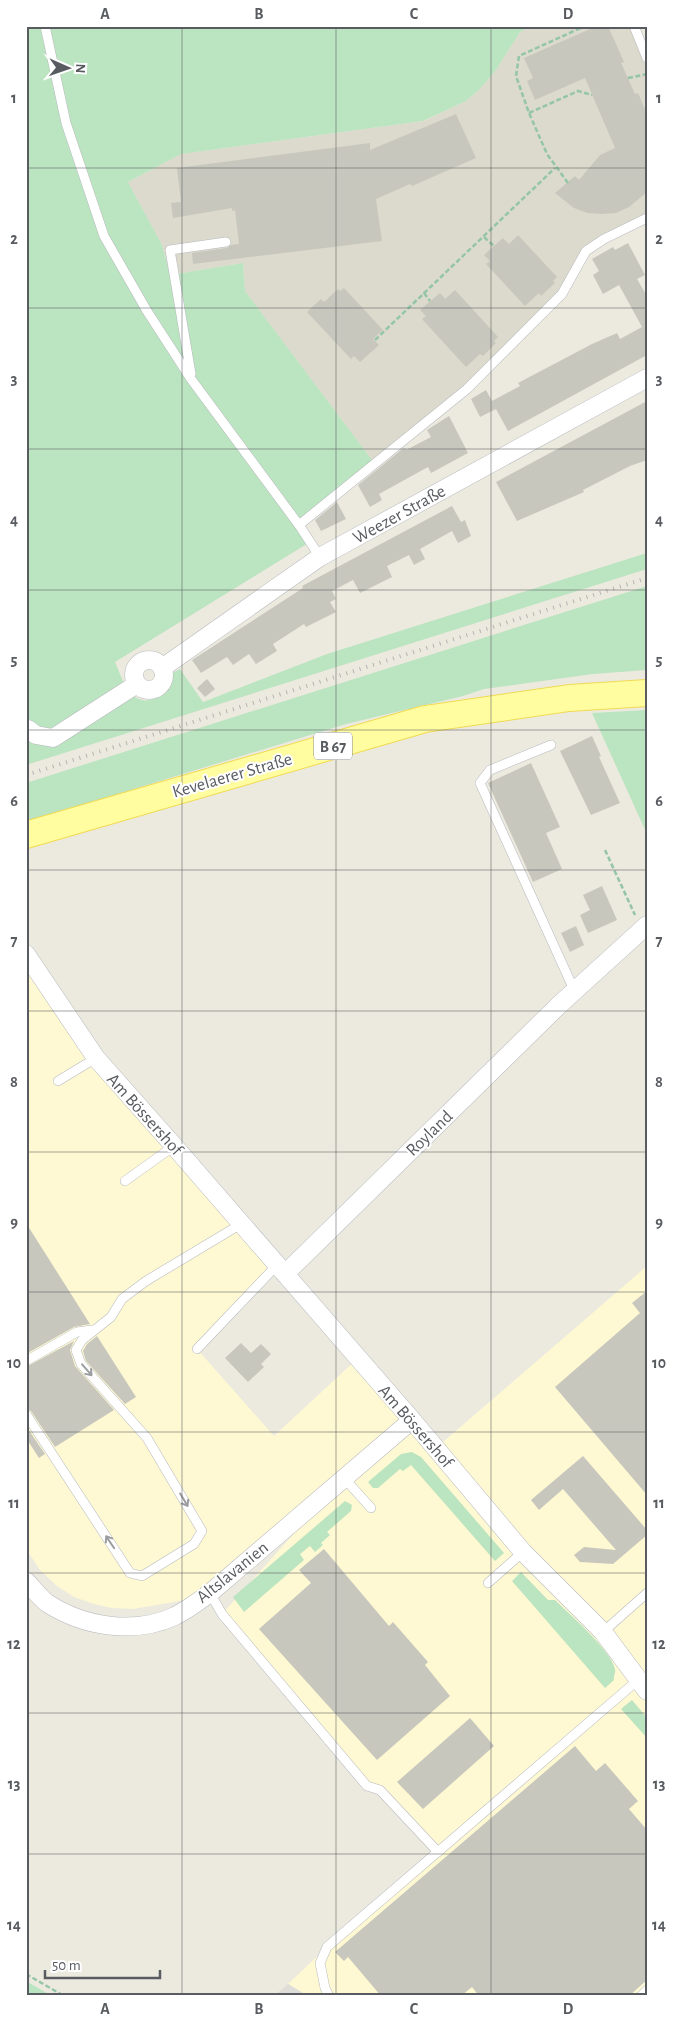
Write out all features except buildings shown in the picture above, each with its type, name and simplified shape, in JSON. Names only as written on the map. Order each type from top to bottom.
[{"type":"main road","name":"Kevelaerer Straße","points":[[26,835],[425,719],[569,698],[647,692]]},
{"type":"street","name":"Weezer Straße","points":[[28,729],[36,735],[53,738],[137,684],[134,674],[139,664],[149,660],[162,668],[320,557],[647,378]]},
{"type":"street","name":"Royland","points":[[281,1270],[644,927]]},
{"type":"street","name":"Am Bössershof","points":[[26,954],[96,1058],[412,1420],[523,1552],[602,1632],[643,1685]]},
{"type":"street","name":"Altslavanien","points":[[26,1581],[46,1602],[73,1617],[103,1625],[138,1627],[174,1616],[210,1593],[412,1420]]},
{"type":"lane","points":[[45,26],[66,123],[104,236],[147,311],[191,379],[299,524],[320,557]]},
{"type":"lane","points":[[634,26],[647,58]]},
{"type":"lane","points":[[299,524],[467,389],[562,294],[586,251],[604,239],[647,218]]},
{"type":"lane","points":[[191,379],[170,250],[226,242]]},
{"type":"lane","points":[[550,745],[490,770],[480,783],[574,992]]},
{"type":"lane","points":[[58,1081],[96,1058]]},
{"type":"lane","points":[[124,1181],[174,1146]]},
{"type":"lane","points":[[26,1414],[130,1573],[142,1576],[194,1544],[202,1531],[147,1438],[81,1364],[76,1350],[82,1340],[92,1330],[111,1317],[122,1299],[146,1281],[241,1224]]},
{"type":"lane","points":[[197,1349],[281,1270]]},
{"type":"lane","points":[[26,1361],[77,1332],[92,1330]]},
{"type":"lane","points":[[344,1478],[371,1508]]},
{"type":"lane","points":[[488,1583],[523,1552]]},
{"type":"lane","points":[[210,1593],[222,1614],[367,1786],[380,1790],[438,1852]]},
{"type":"lane","points":[[602,1632],[647,1594]]},
{"type":"lane","points":[[329,1996],[325,1988],[320,1963],[327,1947],[438,1852],[643,1685]]},
{"type":"lane","points":[[641,1996],[647,1990]]},
{"type":"path","points":[[568,183],[555,168],[547,154],[529,112],[516,76],[518,56],[585,26]]},
{"type":"path","points":[[628,78],[647,74]]},
{"type":"path","points":[[529,112],[578,91],[592,95]]},
{"type":"path","points":[[375,340],[555,168]]},
{"type":"path","points":[[484,237],[494,246]]},
{"type":"path","points":[[424,294],[430,301]]},
{"type":"path","points":[[605,850],[644,927]]},
{"type":"path","points":[[26,1974],[64,1996]]},
{"type":"shaded area","points":[[532,26],[634,26],[647,58],[647,222],[588,250],[565,293],[467,389],[375,464],[245,291],[243,263],[170,275],[162,245],[128,182],[181,154],[424,121],[466,101],[480,89],[496,70],[520,32]]},
{"type":"shaded area","points":[[26,954],[96,1058],[277,1265],[197,1349],[274,1436],[357,1359],[436,1448],[647,1266],[647,1996],[308,1996],[288,1984],[327,1947],[438,1852],[380,1790],[365,1787],[222,1614],[341,1481],[191,1599],[133,1609],[112,1608],[94,1604],[74,1597],[57,1586],[40,1570],[26,1549]]},
{"type":"shaded area","points":[[288,1984],[308,1996],[274,1996]]},
{"type":"green space","points":[[26,26],[532,26],[520,32],[496,70],[480,89],[466,101],[423,121],[181,154],[128,182],[162,245],[170,275],[243,263],[245,291],[375,464],[300,524],[310,542],[115,662],[125,685],[134,696],[146,700],[152,699],[162,692],[169,675],[180,669],[203,702],[327,654],[647,553],[647,569],[26,765],[26,723],[28,722],[26,719]]},
{"type":"green space","points":[[647,586],[647,670],[593,674],[484,689],[463,696],[346,724],[26,822],[26,783]]},
{"type":"green space","points":[[647,710],[647,834],[592,713]]},
{"type":"green space","points":[[412,1452],[421,1457],[504,1553],[495,1561],[411,1465],[403,1471],[400,1469],[378,1488],[373,1488],[368,1482],[401,1454]]},
{"type":"green space","points":[[345,1501],[352,1505],[351,1511],[327,1532],[330,1535],[321,1543],[323,1545],[315,1552],[310,1546],[300,1554],[304,1560],[244,1612],[233,1597]]},
{"type":"green space","points":[[521,1572],[548,1600],[555,1600],[606,1652],[615,1670],[614,1680],[605,1688],[512,1581]]},
{"type":"green space","points":[[632,1700],[647,1718],[647,1738],[621,1709]]},
{"type":"green space","points":[[26,1981],[52,1996],[26,1996]]},
{"type":"railway","points":[[26,775],[647,578]]}]
